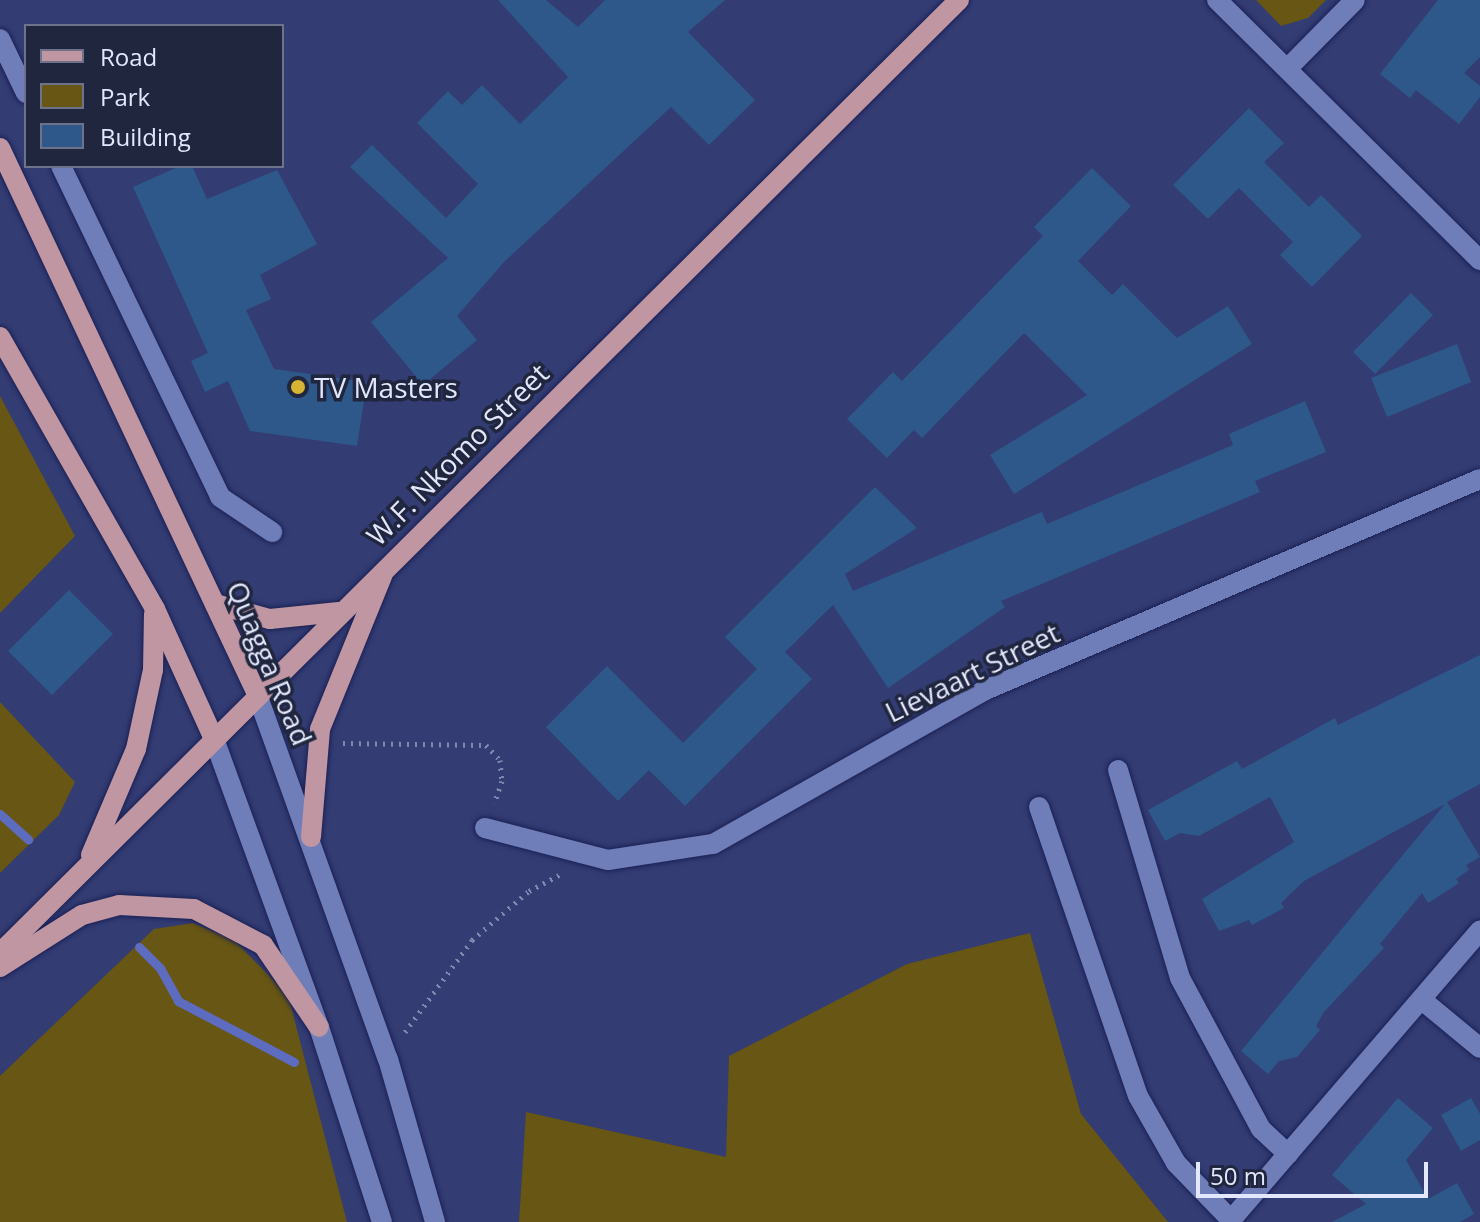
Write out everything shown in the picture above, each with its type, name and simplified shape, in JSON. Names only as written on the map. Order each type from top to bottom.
[{"type":"main road","name":"W.F. Nkomo Street","points":[[0,953],[387,563],[959,0]]},
{"type":"main road","name":"Quagga Road","points":[[0,148],[257,694]]},
{"type":"main road","points":[[0,337],[155,609],[214,739]]},
{"type":"main road","points":[[311,837],[318,742],[387,563]]},
{"type":"main road","points":[[215,604],[270,619],[339,612]]},
{"type":"main road","points":[[87,866],[136,749],[153,670],[155,609]]},
{"type":"main road","points":[[0,967],[82,915],[119,905],[194,909],[263,945],[319,1027]]},
{"type":"street","points":[[1217,0],[1480,260]]},
{"type":"street","points":[[1288,68],[1355,0]]},
{"type":"street","points":[[0,39],[24,89]]},
{"type":"street","points":[[62,168],[220,497],[272,532]]},
{"type":"street","name":"Lievaart Street","points":[[485,828],[608,860],[713,844],[983,691],[1480,479]]},
{"type":"street","name":"Quagga Road","points":[[257,694],[311,837],[388,1059],[435,1222]]},
{"type":"street","points":[[214,739],[319,1027],[382,1222]]},
{"type":"street","points":[[1118,770],[1180,978],[1261,1129],[1288,1154]]},
{"type":"street","points":[[1039,807],[1138,1096],[1176,1163],[1231,1220],[1478,935]]},
{"type":"street","points":[[1422,1000],[1480,1048]]},
{"type":"path","points":[[318,742],[486,745],[500,760],[502,781],[485,828]]},
{"type":"path","points":[[388,1059],[472,940],[555,875],[608,860]]},
{"type":"green space","points":[[1256,0],[1326,0],[1308,18],[1281,26]]},
{"type":"green space","points":[[0,396],[75,536],[0,613]]},
{"type":"green space","points":[[0,702],[75,782],[59,815],[0,873]]},
{"type":"green space","points":[[193,923],[234,940],[288,995],[347,1222],[0,1222],[0,1076],[154,929]]},
{"type":"green space","points":[[1030,933],[1081,1114],[1168,1222],[519,1222],[526,1112],[726,1157],[729,1056],[907,964]]},
{"type":"building","points":[[498,0],[546,0],[578,27],[605,0],[725,0],[688,32],[755,100],[709,145],[671,107],[504,262],[457,316],[477,340],[423,385],[371,322],[448,258],[350,167],[372,145],[446,218],[478,184],[417,123],[448,91],[462,105],[482,85],[520,124],[568,77]]},
{"type":"building","points":[[1438,0],[1480,0],[1480,57],[1464,73],[1480,86],[1480,97],[1459,124],[1416,90],[1410,98],[1380,74]]},
{"type":"building","points":[[1249,108],[1284,143],[1264,162],[1309,207],[1321,195],[1362,236],[1312,287],[1280,255],[1293,242],[1239,188],[1208,219],[1173,185]]},
{"type":"building","points":[[176,168],[193,168],[207,199],[277,170],[317,244],[260,275],[271,299],[246,310],[274,369],[367,382],[357,446],[250,431],[228,381],[205,392],[191,361],[208,353],[133,187]]},
{"type":"building","points":[[1092,168],[1131,206],[1078,261],[1112,295],[1123,284],[1177,338],[1228,306],[1252,344],[1014,494],[990,455],[1087,395],[1024,333],[922,438],[914,430],[887,458],[847,419],[893,372],[902,381],[1043,236],[1034,227]]},
{"type":"building","points":[[1411,293],[1433,315],[1375,374],[1353,352]]},
{"type":"building","points":[[1457,344],[1471,382],[1387,417],[1371,378]]},
{"type":"building","points":[[1305,401],[1326,452],[1255,481],[1260,492],[1001,601],[1005,607],[888,688],[833,605],[785,652],[812,679],[685,806],[649,770],[618,801],[546,727],[607,666],[683,743],[757,669],[725,637],[875,487],[917,528],[845,574],[853,591],[1042,512],[1047,524],[1233,445],[1229,434]]},
{"type":"building","points":[[69,590],[113,634],[52,695],[8,651]]},
{"type":"building","points":[[1480,655],[1480,784],[1447,802],[1480,857],[1466,865],[1469,870],[1456,879],[1459,883],[1428,903],[1422,893],[1380,944],[1384,948],[1324,1012],[1316,1026],[1320,1030],[1297,1057],[1279,1061],[1268,1074],[1241,1051],[1445,804],[1304,881],[1281,903],[1284,908],[1252,925],[1249,920],[1219,931],[1202,899],[1294,842],[1270,797],[1199,836],[1180,833],[1165,841],[1148,810],[1237,761],[1242,769],[1335,718],[1338,725]]},
{"type":"building","points":[[1398,1098],[1433,1128],[1406,1160],[1428,1199],[1457,1183],[1474,1214],[1460,1222],[1332,1222],[1366,1204],[1332,1175]]},
{"type":"building","points":[[1471,1098],[1480,1114],[1480,1140],[1461,1151],[1441,1115]]},
{"type":"waterway","points":[[0,814],[28,839]]},
{"type":"waterway","points":[[139,947],[160,968],[178,1001],[294,1062]]},
{"type":"place","name":"TV Masters","points":[[298,387]]}]
